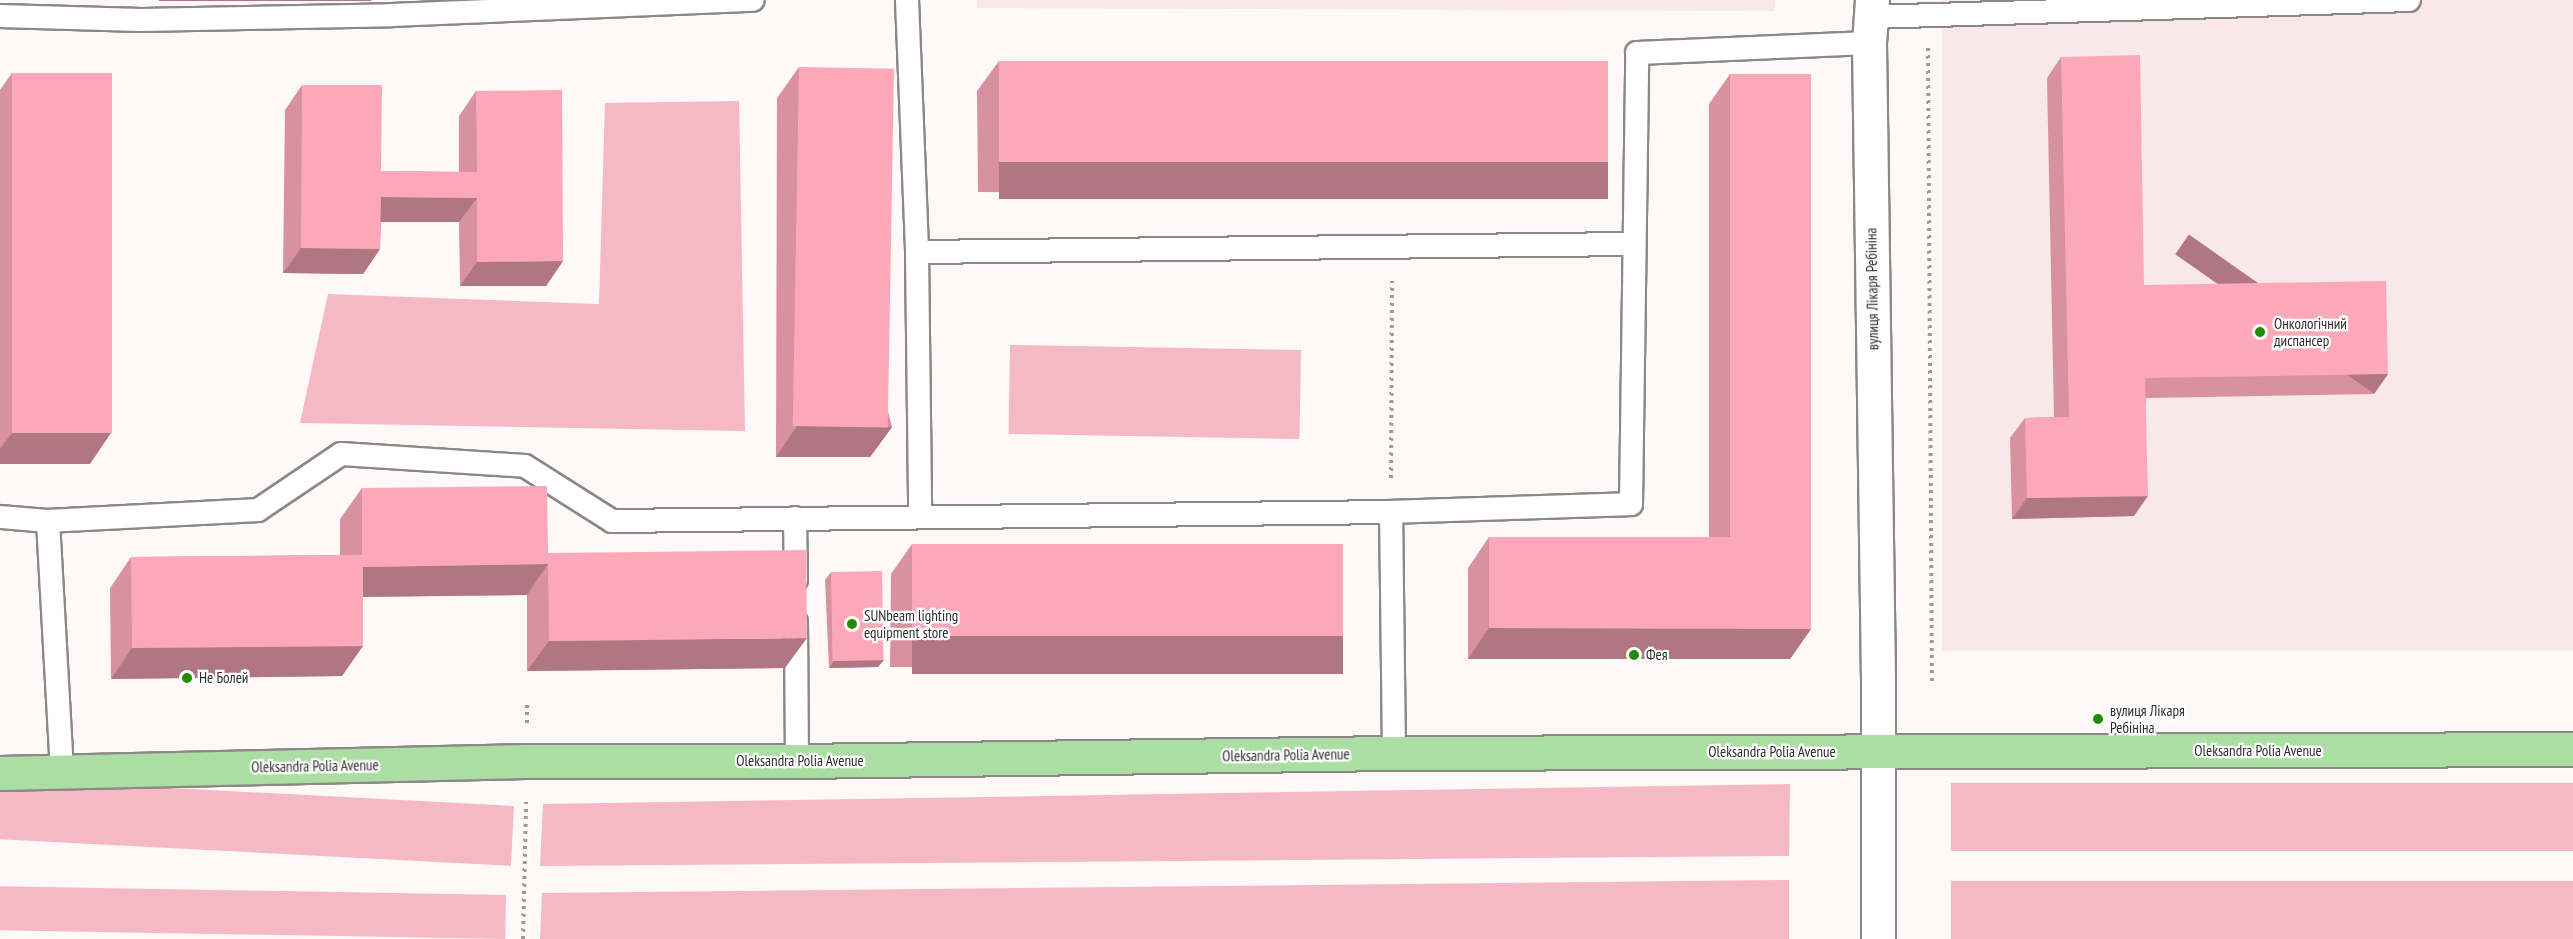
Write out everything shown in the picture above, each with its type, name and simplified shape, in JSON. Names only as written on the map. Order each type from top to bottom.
[{"type":"main road","name":"Oleksandra Polia Avenue","points":[[0,773],[514,762],[797,761],[1394,753],[2573,749]]},
{"type":"street","name":"вулиця Лікаря Ребініна","points":[[1871,20],[1878,939]]},
{"type":"lane","points":[[0,16],[141,10],[391,8],[753,0]]},
{"type":"lane","points":[[907,0],[917,252],[920,515]]},
{"type":"lane","points":[[0,517],[48,521],[258,510],[341,454],[525,466],[612,521],[920,515],[1391,512],[1631,504],[1637,53],[1927,14],[2409,0]]},
{"type":"lane","points":[[917,252],[1634,244]]},
{"type":"lane","points":[[1391,512],[1394,753]]},
{"type":"lane","points":[[795,518],[797,761]]},
{"type":"lane","points":[[48,521],[61,710],[62,772]]},
{"type":"path","points":[[1927,14],[1932,683]]},
{"type":"path","points":[[1391,512],[1392,248]]},
{"type":"path","points":[[527,703],[527,729]]},
{"type":"path","points":[[524,939],[526,802]]},
{"type":"shaded area","points":[[977,0],[1775,0],[1775,11],[977,8]]},
{"type":"shaded area","name":"Онкологічний диспансер","points":[[1942,0],[2573,0],[2573,651],[1942,651]]},
{"type":"shaded area","points":[[739,101],[745,431],[300,423],[328,294],[599,304],[605,103]]},
{"type":"shaded area","points":[[1010,345],[1301,350],[1299,439],[1008,434]]},
{"type":"shaded area","points":[[1,779],[514,806],[511,866],[0,839]]},
{"type":"shaded area","points":[[1951,783],[2573,783],[2573,851],[1951,851]]},
{"type":"shaded area","points":[[1790,784],[1789,856],[540,866],[543,804]]},
{"type":"shaded area","points":[[1789,880],[1789,939],[540,939],[542,893]]},
{"type":"shaded area","points":[[1951,881],[2573,881],[2573,939],[1951,939]]},
{"type":"shaded area","points":[[0,886],[506,895],[505,939],[0,930]]},
{"type":"building","points":[[2140,55],[2144,285],[2386,281],[2388,374],[2145,378],[2148,496],[2027,498],[2025,418],[2069,417],[2061,57]]},
{"type":"building","points":[[999,61],[1608,61],[1608,162],[999,162]]},
{"type":"building","points":[[799,67],[894,69],[888,428],[793,426]]},
{"type":"building","points":[[12,73],[112,73],[112,433],[12,433]]},
{"type":"building","points":[[1730,74],[1811,74],[1811,629],[1489,628],[1489,537],[1730,537]]},
{"type":"building","points":[[302,85],[382,85],[381,171],[477,172],[476,91],[562,90],[563,261],[477,262],[477,198],[381,197],[380,249],[301,248]]},
{"type":"building","points":[[547,486],[548,553],[806,550],[807,638],[549,641],[548,564],[363,567],[363,646],[132,648],[131,557],[362,555],[362,488]]},
{"type":"building","points":[[912,544],[1343,544],[1343,636],[912,636]]},
{"type":"building","name":"SUNbeam lighting equipment store","points":[[882,571],[884,660],[833,661],[831,572]]},
{"type":"place","name":"Онкологічний диспансер","points":[[2260,332]]},
{"type":"place","name":"SUNbeam lighting equipment store","points":[[852,624]]},
{"type":"place","name":"Фея","points":[[1634,655]]},
{"type":"place","name":"Не Болей","points":[[187,678]]},
{"type":"place","name":"вулиця Лікаря Ребініна","points":[[2098,719]]}]
